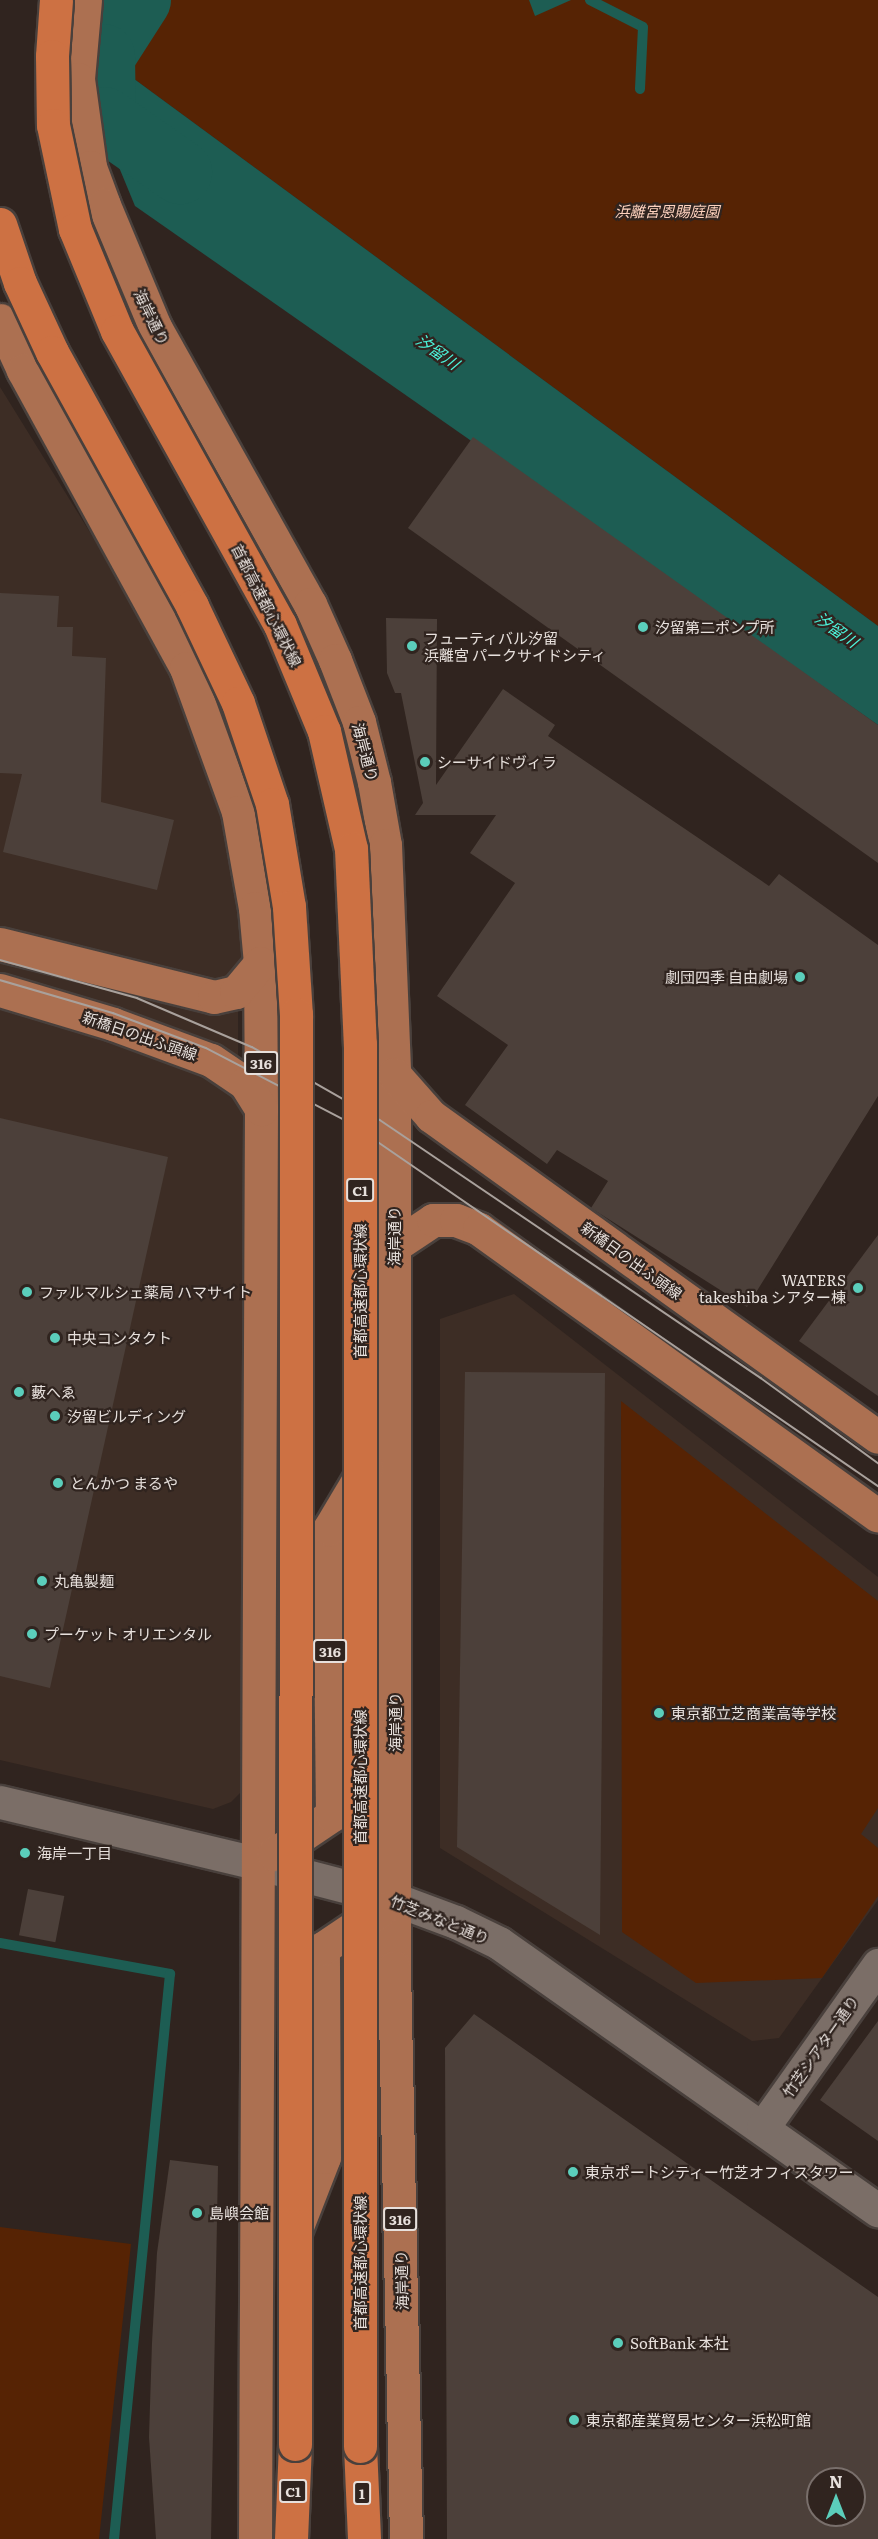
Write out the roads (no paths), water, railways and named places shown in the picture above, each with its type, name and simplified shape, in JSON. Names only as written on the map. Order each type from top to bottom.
[{"type":"highway","name":"首都高速都心環状線","points":[[56,0],[52,56],[53,125],[75,229],[117,331],[280,625],[324,730],[351,849],[360,1044],[360,2446],[362,2539]]},
{"type":"highway","name":"C1","points":[[0,224],[20,283],[52,352],[192,606],[229,683],[272,804],[285,874],[296,1014],[295,2444],[291,2539]]},
{"type":"highway","points":[[295,2444],[297,2539]]},
{"type":"main road","name":"海岸通り","points":[[85,0],[78,79],[90,167],[155,327],[310,604],[358,722],[375,782],[385,845],[394,1074],[394,1899],[406,2539]]},
{"type":"main road","name":"316","points":[[0,320],[23,370],[163,621],[206,716],[237,812],[255,908],[260,963],[261,1109],[260,1864],[255,2539]]},
{"type":"main road","points":[[0,944],[214,997],[236,992],[260,963]]},
{"type":"main road","name":"新橋日の出ふ頭線","points":[[0,990],[113,1024],[210,1060],[245,1083],[261,1109]]},
{"type":"main road","name":"新橋日の出ふ頭線","points":[[394,1074],[431,1116],[878,1437]]},
{"type":"main road","points":[[394,1246],[433,1220],[456,1220],[479,1229],[878,1516]]},
{"type":"main road","name":"316","points":[[260,1864],[332,1815],[329,1529],[395,1417]]},
{"type":"main road","name":"316","points":[[257,2329],[324,2157],[323,1948],[394,1899]]},
{"type":"street","name":"竹芝みなと通り","points":[[0,1802],[260,1864],[394,1899],[499,1943],[878,2210]]},
{"type":"street","name":"竹芝シアター通り","points":[[763,2127],[878,1965]]},
{"type":"water","points":[[529,0],[571,0],[535,16]]},
{"type":"water","points":[[107,59],[878,626],[878,725],[135,206],[109,143]]},
{"type":"waterway","name":"汐留川","points":[[139,0],[103,56],[104,119],[180,172]]},
{"type":"waterway","points":[[590,0],[643,27],[640,89]]},
{"type":"waterway","points":[[0,1943],[170,1974],[114,2539]]},
{"type":"tram line","points":[[0,960],[137,998],[252,1047],[380,1120],[761,1378],[878,1463]]},
{"type":"tram line","points":[[0,980],[113,1013],[206,1048],[349,1122],[878,1486]]},
{"type":"place","name":"汐留第二ポンプ所","points":[[643,627]]},
{"type":"place","name":"フューティバル汐留 浜離宮 パークサイドシティ","points":[[412,646]]},
{"type":"place","name":"シーサイドヴィラ","points":[[425,762]]},
{"type":"place","name":"劇団四季 自由劇場","points":[[800,977]]},
{"type":"place","name":"WATERS takeshiba シアター棟","points":[[858,1288]]},
{"type":"place","name":"ファルマルシェ薬局 ハマサイト","points":[[27,1292]]},
{"type":"place","name":"中央コンタクト","points":[[55,1338]]},
{"type":"place","name":"藪へゑ","points":[[19,1392]]},
{"type":"place","name":"汐留ビルディング","points":[[55,1416]]},
{"type":"place","name":"とんかつ まるや","points":[[58,1483]]},
{"type":"place","name":"丸亀製麺","points":[[42,1581]]},
{"type":"place","name":"プーケット オリエンタル","points":[[32,1634]]},
{"type":"place","name":"東京都立芝商業高等学校","points":[[659,1713]]},
{"type":"place","name":"海岸一丁目","points":[[25,1853]]},
{"type":"place","name":"東京ポートシティー竹芝オフィスタワー","points":[[573,2172]]},
{"type":"place","name":"島嶼会館","points":[[197,2213]]},
{"type":"place","name":"SoftBank 本社","points":[[618,2343]]},
{"type":"place","name":"東京都産業貿易センター浜松町館","points":[[574,2420]]},
{"type":"park label","name":"浜離宮恩賜庭園","points":[[667,211]]}]
